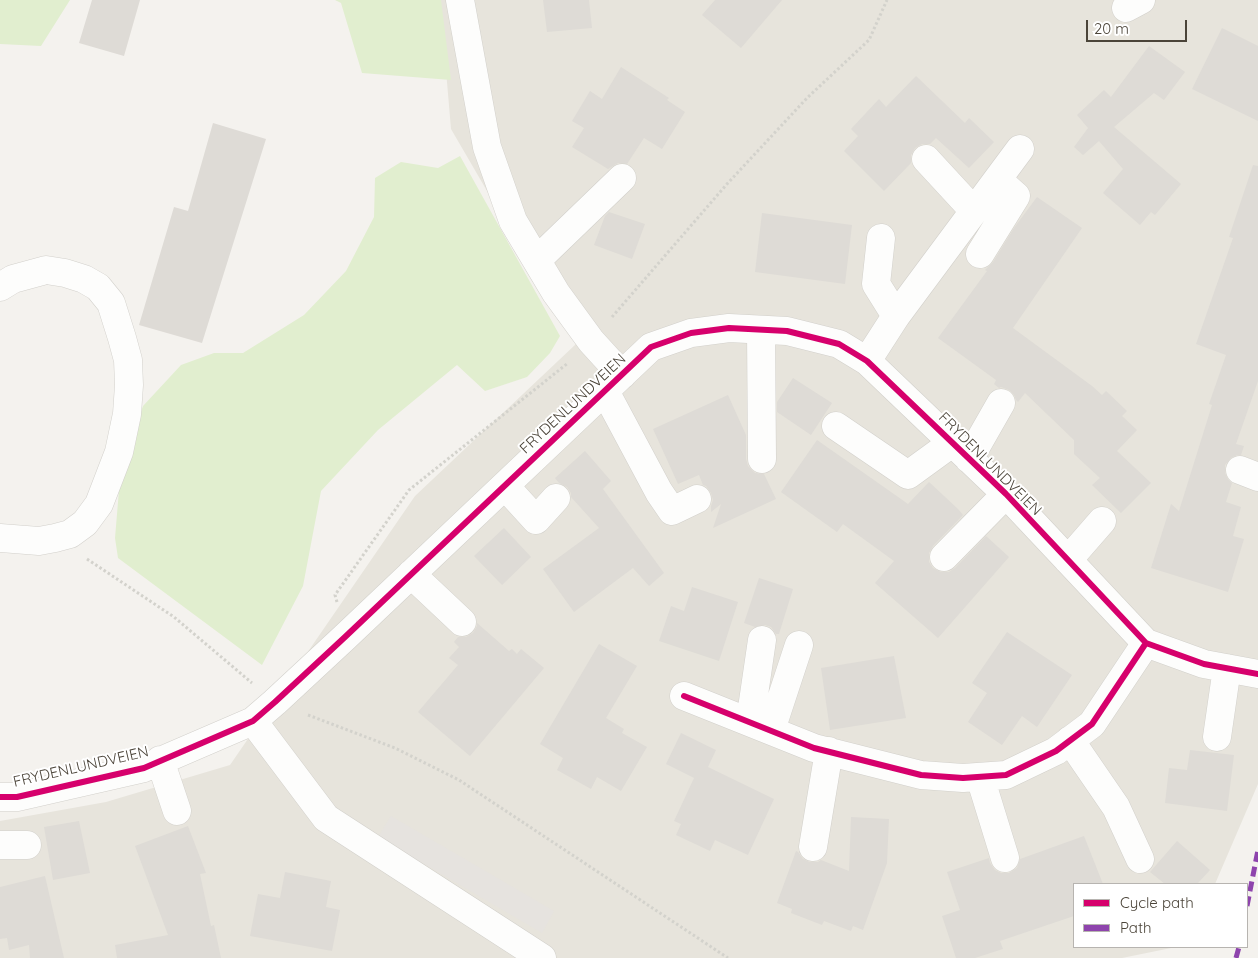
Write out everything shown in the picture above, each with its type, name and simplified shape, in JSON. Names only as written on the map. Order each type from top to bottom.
[{"type":"street","name":"FRYDENLUNDVEIEN","points":[[460,0],[487,147],[513,221],[556,293],[591,341],[614,383]]},
{"type":"street","points":[[867,362],[896,316],[1020,149]]},
{"type":"street","points":[[926,159],[974,211]]},
{"type":"street","points":[[537,260],[622,178]]},
{"type":"street","points":[[980,254],[1016,196],[998,180]]},
{"type":"street","points":[[881,238],[876,284],[896,316]]},
{"type":"street","points":[[0,287],[13,279],[46,270],[65,273],[98,287],[111,303],[128,360],[129,385],[125,423],[119,452],[100,504],[85,523],[70,534],[39,541],[0,538]]},
{"type":"street","name":"FRYDENLUNDVEIEN","points":[[0,797],[27,795],[144,768],[253,721],[651,348],[691,333],[729,328],[786,331],[839,344],[867,362],[1006,494],[1146,642],[1204,664],[1258,674]]},
{"type":"street","points":[[761,330],[762,459]]},
{"type":"street","points":[[614,383],[659,492],[672,511],[697,499]]},
{"type":"street","points":[[836,426],[908,475],[961,451],[1001,403]]},
{"type":"street","points":[[505,486],[536,520],[556,498]]},
{"type":"street","points":[[944,557],[1006,494]]},
{"type":"street","points":[[1068,560],[1102,521]]},
{"type":"street","points":[[411,574],[462,622]]},
{"type":"street","points":[[760,726],[762,640]]},
{"type":"street","points":[[684,696],[814,748],[920,775],[963,778],[1006,775],[1056,751],[1092,724],[1146,642]]},
{"type":"street","points":[[760,726],[799,645]]},
{"type":"street","points":[[1217,737],[1227,668]]},
{"type":"street","points":[[253,721],[326,818],[542,958]]},
{"type":"street","points":[[1070,740],[1116,807],[1140,859]]},
{"type":"street","points":[[813,847],[829,751]]},
{"type":"street","points":[[160,760],[177,810]]},
{"type":"street","points":[[980,777],[1004,858]]},
{"type":"street","points":[[0,845],[27,844]]},
{"type":"path","points":[[55,538],[174,617],[275,702],[395,748],[459,780],[728,958]]},
{"type":"shaded area","points":[[440,0],[1258,0],[1258,784],[1215,883],[1073,883],[1073,948],[1171,948],[1122,958],[0,958],[0,821],[106,802],[230,765],[415,496],[576,344],[451,129]]},
{"type":"shaded area","points":[[391,816],[554,911],[542,933],[378,837]]},
{"type":"green space","points":[[0,0],[70,0],[41,46],[0,44]]},
{"type":"green space","points":[[335,0],[441,0],[451,80],[362,73],[341,3]]},
{"type":"green space","points":[[460,156],[560,336],[550,353],[527,377],[485,391],[457,365],[378,430],[321,491],[303,586],[262,665],[118,558],[115,538],[121,466],[143,406],[181,365],[214,353],[243,353],[304,315],[346,271],[374,217],[375,178],[401,162],[438,168]]},
{"type":"building","points":[[92,0],[140,0],[124,56],[79,43]]},
{"type":"building","points":[[543,0],[589,0],[592,28],[547,32]]},
{"type":"building","points":[[715,0],[782,0],[741,48],[702,15]]},
{"type":"building","points":[[1222,28],[1258,46],[1258,121],[1192,89]]},
{"type":"building","points":[[1149,46],[1185,72],[1164,100],[1154,93],[1114,127],[1181,184],[1155,215],[1151,212],[1140,225],[1103,193],[1123,169],[1099,141],[1083,155],[1074,147],[1088,128],[1077,115],[1104,90],[1111,97]]},
{"type":"building","points":[[621,67],[669,98],[667,100],[685,112],[662,149],[644,138],[627,164],[618,163],[608,169],[572,147],[584,128],[572,121],[590,91],[602,99]]},
{"type":"building","points":[[916,76],[965,123],[969,118],[994,142],[969,168],[936,138],[930,144],[922,144],[915,148],[911,155],[911,163],[884,191],[844,151],[858,136],[851,129],[879,99],[886,107]]},
{"type":"building","points":[[213,123],[266,139],[202,343],[139,325],[174,207],[188,211]]},
{"type":"building","points":[[1253,165],[1258,166],[1258,381],[1236,444],[1244,446],[1241,455],[1231,458],[1225,465],[1225,473],[1232,483],[1226,502],[1241,507],[1233,536],[1244,539],[1228,592],[1151,568],[1171,504],[1179,511],[1212,405],[1209,404],[1226,355],[1196,344],[1233,238],[1229,237]]},
{"type":"building","points":[[1037,197],[1082,228],[1013,328],[1102,395],[1106,391],[1127,411],[1122,416],[1137,430],[1117,451],[1151,483],[1121,513],[1092,485],[1100,478],[1074,454],[1074,440],[1025,393],[1018,402],[1009,390],[999,388],[994,384],[996,380],[938,338],[987,271],[985,270],[993,262],[1014,228]]},
{"type":"building","points":[[609,212],[645,224],[632,259],[594,245],[605,216]]},
{"type":"building","points":[[762,213],[852,225],[845,284],[755,272]]},
{"type":"building","points":[[793,378],[832,403],[811,435],[777,412],[777,402]]},
{"type":"building","points":[[728,395],[746,435],[746,459],[748,466],[755,473],[764,474],[776,499],[713,528],[721,504],[711,512],[713,500],[711,493],[703,485],[699,475],[678,484],[653,429]]},
{"type":"building","points":[[817,440],[908,504],[929,482],[958,509],[963,515],[933,546],[929,553],[929,562],[933,568],[941,572],[949,572],[986,536],[1009,557],[938,638],[875,583],[894,561],[843,524],[837,532],[781,492]]},
{"type":"building","points":[[585,451],[611,481],[603,489],[664,573],[649,586],[633,568],[574,612],[543,569],[599,528],[571,497],[567,487],[559,483],[555,478]]},
{"type":"building","points":[[504,528],[531,557],[502,585],[474,556]]},
{"type":"building","points":[[759,578],[793,589],[779,634],[776,634],[771,627],[765,625],[755,627],[744,623]]},
{"type":"building","points":[[692,587],[738,602],[719,661],[659,641],[671,606],[684,611]]},
{"type":"building","points":[[477,623],[509,651],[512,649],[517,654],[521,649],[544,668],[470,756],[418,712],[458,665],[449,658],[459,647],[454,642],[458,637],[466,637],[473,633]]},
{"type":"building","points":[[1007,632],[1072,675],[1037,727],[1022,716],[1002,745],[968,722],[987,693],[972,683]]},
{"type":"building","points":[[599,644],[637,666],[606,718],[624,729],[622,733],[647,747],[621,791],[597,777],[591,789],[557,770],[563,758],[540,744]]},
{"type":"building","points":[[894,656],[906,718],[830,730],[821,668]]},
{"type":"building","points":[[681,733],[716,750],[708,767],[774,799],[748,855],[715,840],[710,851],[676,835],[681,824],[674,821],[694,778],[666,764]]},
{"type":"building","points":[[1190,750],[1234,755],[1227,811],[1165,803],[1169,768],[1187,770]]},
{"type":"building","points":[[851,817],[889,819],[887,863],[863,930],[853,926],[851,931],[824,921],[822,925],[791,913],[792,909],[777,903],[796,851],[803,859],[810,862],[821,860],[849,871]]},
{"type":"building","points":[[79,821],[90,873],[53,880],[44,827]]},
{"type":"building","points":[[188,826],[206,873],[200,874],[211,926],[214,925],[221,958],[117,958],[115,945],[168,935],[135,846]]},
{"type":"building","points":[[1084,836],[1103,883],[1073,883],[1073,916],[1000,941],[1003,949],[975,958],[956,958],[942,916],[960,910],[947,872],[989,858],[995,870],[1001,873],[1009,873],[1017,868],[1020,859]]},
{"type":"building","points":[[1177,841],[1210,870],[1198,883],[1164,883],[1150,872]]},
{"type":"building","points":[[285,872],[331,881],[326,907],[340,910],[332,951],[250,936],[258,894],[280,898]]},
{"type":"building","points":[[45,876],[64,958],[30,958],[29,945],[9,950],[7,938],[0,939],[0,887]]},
{"type":"marked path","points":[[1248,901],[1258,850]]},
{"type":"marked path","points":[[1236,958],[1239,948]]},
{"type":"cycle path","points":[[0,797],[17,797],[144,768],[253,721],[345,637],[651,347],[691,333],[729,328],[787,331],[839,344],[867,361],[1006,494],[1146,643],[1204,664],[1258,674]]},
{"type":"cycle path","points":[[684,696],[814,748],[921,775],[963,778],[1006,775],[1056,751],[1092,724],[1146,643]]}]
